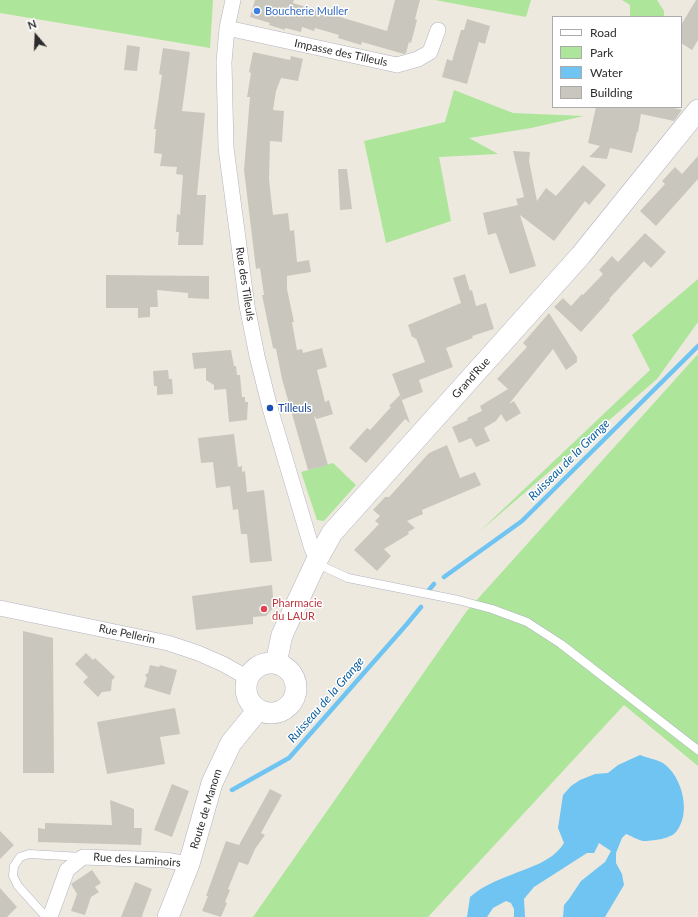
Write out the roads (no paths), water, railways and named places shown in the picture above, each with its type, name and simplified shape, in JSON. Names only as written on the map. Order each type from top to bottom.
[{"type":"street","name":"Rue des Tilleuls","points":[[233,0],[227,28],[224,62],[226,148],[247,306],[257,356],[270,408],[312,548],[317,560]]},
{"type":"street","name":"Impasse des Tilleuls","points":[[227,28],[396,65],[418,59],[430,52],[438,30]]},
{"type":"street","name":"Grand'Rue","points":[[276,663],[282,635],[317,560],[332,533],[581,255],[698,110]]},
{"type":"street","name":"Rue Pellerin","points":[[0,608],[168,643],[198,653],[223,664],[248,678]]},
{"type":"street","points":[[276,663],[284,666],[290,671],[296,686],[292,702],[279,712],[271,713],[256,708],[250,702],[246,694],[246,686],[248,678],[253,670],[260,665],[276,663]]},
{"type":"street","name":"Route de Manom","points":[[168,917],[189,864],[215,777],[231,743],[252,716],[256,708]]},
{"type":"street","name":"Rue des Laminoirs","points":[[50,917],[67,870],[83,856],[165,860],[189,864]]},
{"type":"lane","points":[[317,560],[322,566],[348,578],[458,600],[492,609],[527,622],[561,644],[698,750]]},
{"type":"lane","points":[[46,917],[18,886],[13,876],[14,866],[20,857],[29,854],[83,856]]},
{"type":"water","points":[[640,755],[657,760],[670,769],[680,786],[683,795],[683,815],[681,824],[676,832],[665,838],[643,841],[626,834],[622,838],[616,853],[616,863],[622,874],[624,885],[605,917],[563,917],[564,905],[581,881],[605,862],[611,851],[599,843],[594,853],[587,853],[534,887],[524,899],[525,917],[514,917],[514,909],[511,903],[506,901],[493,908],[487,917],[467,917],[470,897],[474,893],[495,882],[540,863],[559,850],[564,843],[558,828],[563,795],[571,786],[580,780],[595,774],[608,773],[618,765]]},
{"type":"waterway","name":"Ruisseau de la Grange","points":[[444,577],[522,521],[698,346]]},
{"type":"waterway","name":"Ruisseau de la Grange","points":[[428,591],[434,584]]},
{"type":"waterway","name":"Ruisseau de la Grange","points":[[232,790],[289,758],[421,607]]},
{"type":"place","name":"Boucherie Muller","points":[[257,11]]},
{"type":"place","name":"Tilleuls","points":[[270,408]]},
{"type":"place","name":"Pharmacie du LAUR","points":[[264,609]]}]
